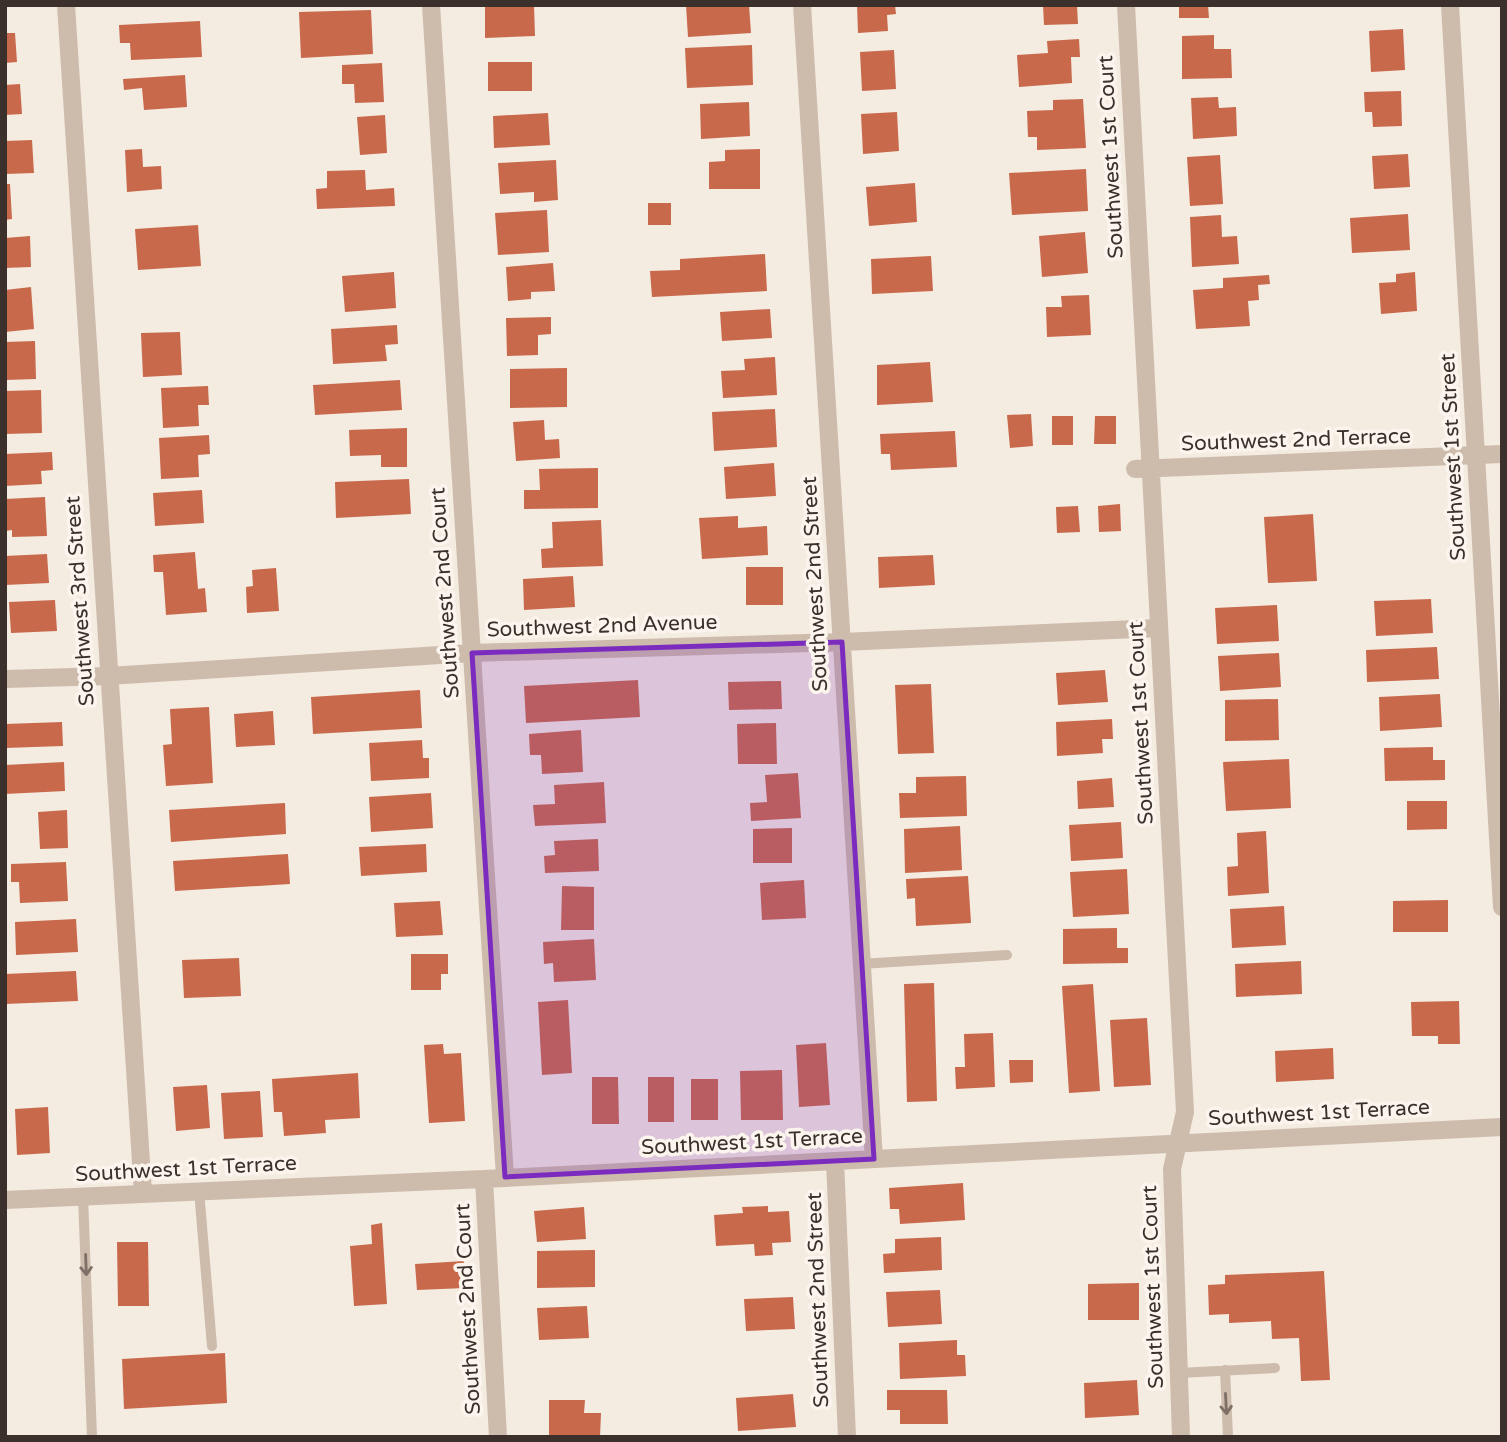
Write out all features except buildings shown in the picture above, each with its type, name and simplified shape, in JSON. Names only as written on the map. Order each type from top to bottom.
[{"type":"street","name":"Southwest 3rd Street","points":[[66,5],[143,1193]]},
{"type":"street","name":"Southwest 2nd Court","points":[[431,5],[505,1177]]},
{"type":"street","name":"Southwest 2nd Street","points":[[802,5],[874,1159]]},
{"type":"street","name":"Southwest 1st Court","points":[[1126,5],[1143,469],[1159,628],[1185,1112],[1172,1169],[1181,1437]]},
{"type":"street","name":"Southwest 1st Street","points":[[1450,5],[1502,907]]},
{"type":"street","name":"Southwest 2nd Terrace","points":[[1143,469],[1502,454]]},
{"type":"street","name":"Southwest 2nd Avenue","points":[[5,679],[108,676],[472,653],[842,642],[1159,628]]},
{"type":"street","name":"Southwest 1st Terrace","points":[[5,1200],[1502,1128]]},
{"type":"street","name":"Southwest 2nd Street","points":[[835,1161],[847,1437]]},
{"type":"street","name":"Southwest 2nd Court","points":[[484,1179],[498,1437]]},
{"type":"lane","points":[[860,964],[1007,954]]},
{"type":"lane","points":[[199,1190],[212,1346]]},
{"type":"lane","points":[[83,1196],[92,1437]]},
{"type":"lane","points":[[1179,1373],[1275,1368]]},
{"type":"lane","points":[[1224,1370],[1228,1437]]},
{"type":"highlighted area","points":[[842,642],[874,1159],[505,1177],[472,653]]}]
